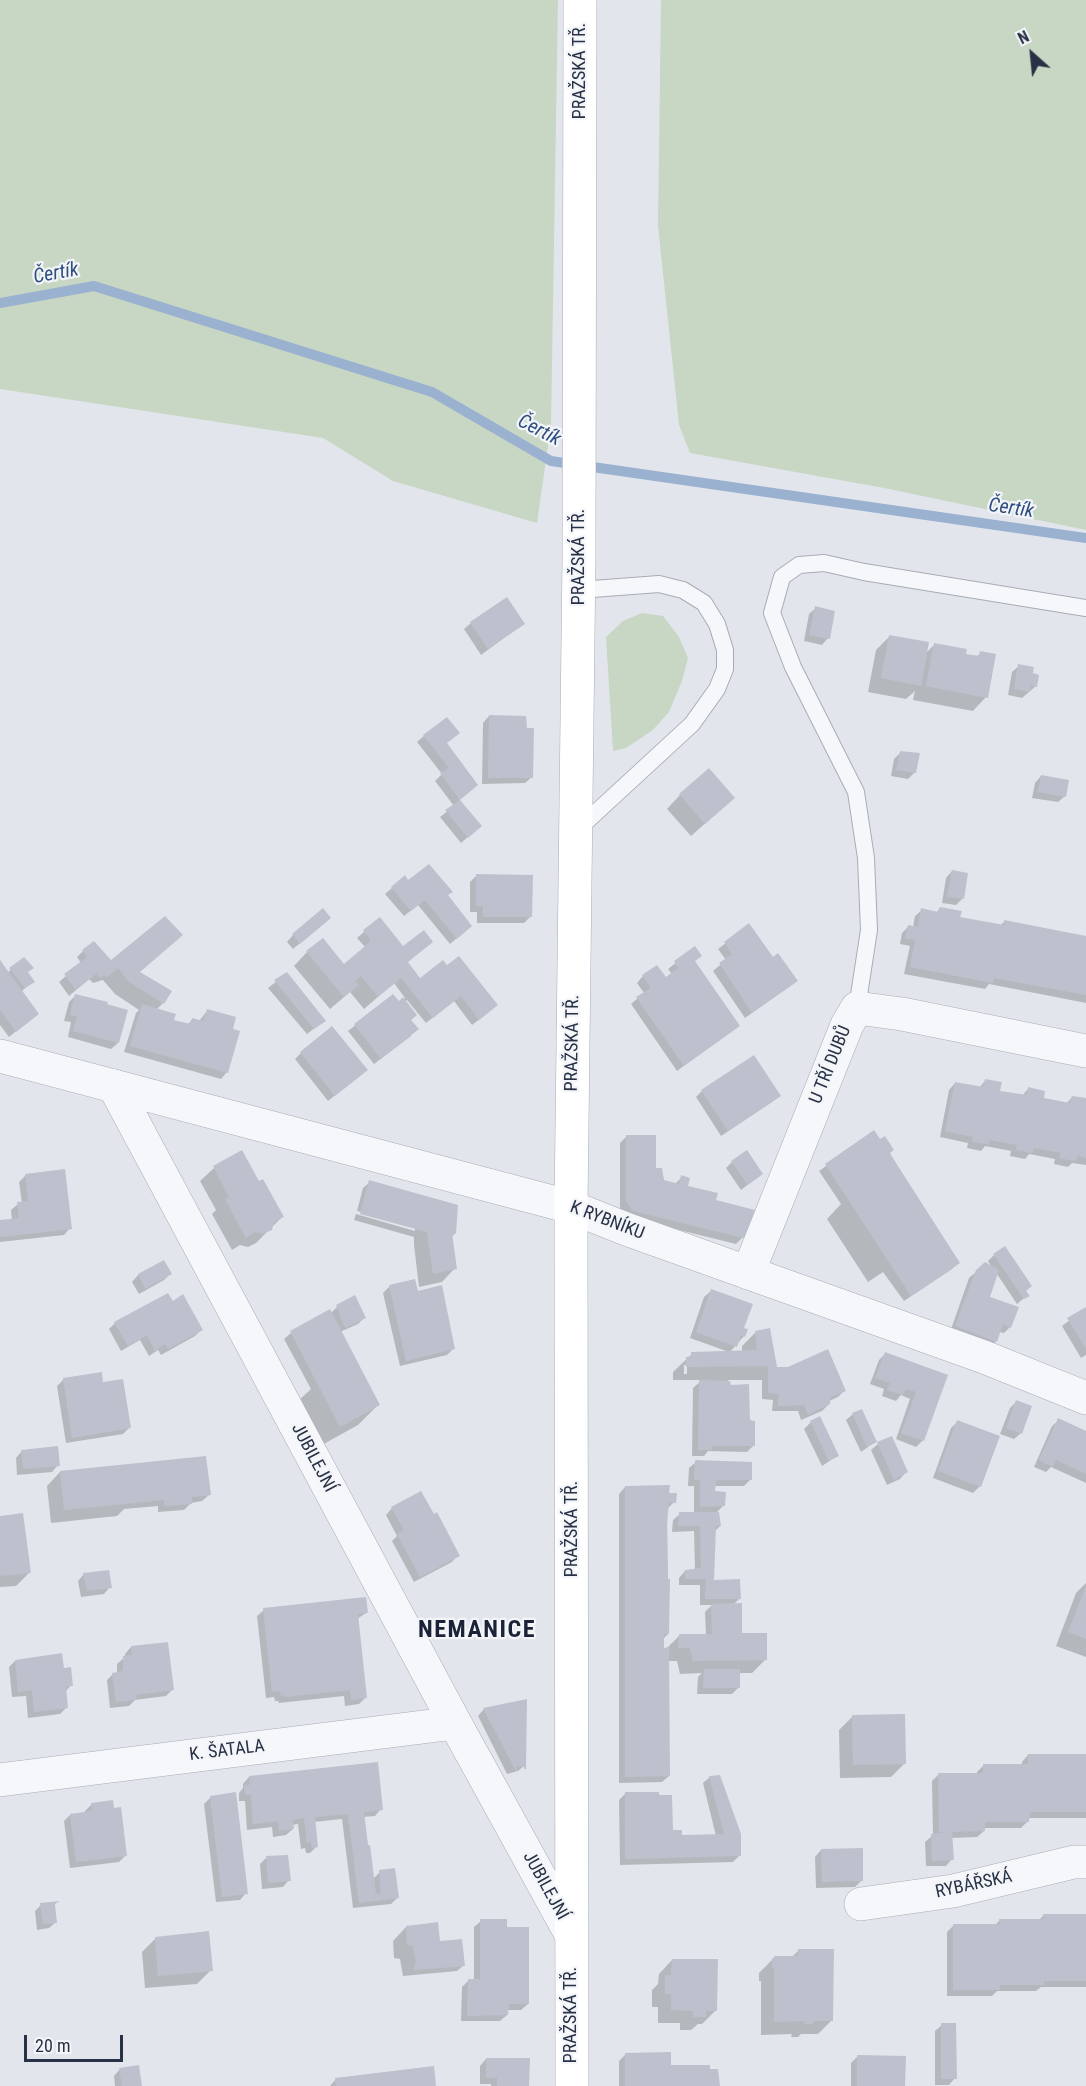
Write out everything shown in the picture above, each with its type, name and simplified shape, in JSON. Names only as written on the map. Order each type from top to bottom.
[{"type":"main road","name":"PRAŽSKÁ TŘ.","points":[[572,2086],[571,1207],[580,525],[578,435],[580,0]]},
{"type":"street","name":"U TŘÍ DUBŮ","points":[[748,1273],[847,1025],[856,1008],[902,1014],[1086,1051]]},
{"type":"street","points":[[0,1056],[114,1086]]},
{"type":"street","name":"K RYBNÍKU","points":[[114,1086],[571,1207],[626,1230],[984,1357],[1086,1398]]},
{"type":"street","name":"JUBILEJNÍ","points":[[114,1086],[454,1723],[571,1934]]},
{"type":"street","name":"K. ŠATALA","points":[[0,1780],[454,1723]]},
{"type":"street","name":"RYBÁŘSKÁ","points":[[861,1904],[953,1891],[1074,1862],[1086,1862]]},
{"type":"lane","points":[[856,1008],[869,930],[866,858],[856,792],[793,667],[772,613],[782,577],[799,565],[824,563],[864,572],[1086,608]]},
{"type":"lane","points":[[577,831],[692,724],[717,689],[725,669],[724,650],[717,624],[704,603],[683,590],[659,584],[579,590]]},
{"type":"green space","points":[[0,0],[558,0],[551,425],[537,523],[393,481],[323,438],[0,389]]},
{"type":"green space","points":[[661,0],[1086,0],[1086,530],[884,488],[690,453],[679,425],[658,226]]},
{"type":"green space","points":[[642,613],[663,616],[679,637],[688,658],[682,681],[669,712],[653,730],[626,748],[613,751],[606,637],[623,621]]},
{"type":"building","points":[[507,597],[525,624],[488,649],[470,622]]},
{"type":"building","points":[[815,606],[835,611],[830,639],[809,635]]},
{"type":"building","points":[[889,635],[929,642],[921,686],[881,678]]},
{"type":"building","points":[[934,643],[967,649],[966,654],[979,656],[980,651],[996,654],[988,698],[926,686]]},
{"type":"building","points":[[1018,664],[1034,667],[1033,673],[1039,675],[1037,687],[1031,686],[1030,692],[1014,689]]},
{"type":"building","points":[[489,715],[526,716],[527,728],[534,728],[533,778],[488,778]]},
{"type":"building","points":[[447,717],[460,733],[447,743],[478,785],[460,800],[440,773],[449,768],[423,735]]},
{"type":"building","points":[[900,751],[920,753],[916,773],[896,770]]},
{"type":"building","points":[[709,768],[735,798],[705,824],[679,794]]},
{"type":"building","points":[[1041,775],[1069,780],[1066,797],[1038,792]]},
{"type":"building","points":[[460,800],[482,826],[468,838],[445,810]]},
{"type":"building","points":[[429,864],[453,892],[448,895],[472,926],[457,939],[425,900],[411,911],[391,887],[405,875],[408,880]]},
{"type":"building","points":[[952,870],[968,873],[964,899],[947,897]]},
{"type":"building","points":[[476,874],[533,875],[532,917],[483,917],[483,906],[476,906]]},
{"type":"building","points":[[940,907],[962,911],[960,917],[1004,925],[1004,920],[1086,936],[1086,995],[994,978],[993,983],[910,967],[915,940],[905,938],[908,925],[918,927],[921,908],[938,912]]},
{"type":"building","points":[[323,908],[331,918],[300,944],[292,934]]},
{"type":"building","points":[[165,916],[183,935],[140,972],[172,991],[164,1004],[128,981],[118,968],[107,977],[104,975],[101,978],[96,974],[76,990],[64,974],[87,957],[82,950],[94,941],[111,960]]},
{"type":"building","points":[[380,917],[403,946],[424,930],[433,942],[408,962],[420,978],[443,960],[447,965],[459,956],[498,1005],[479,1020],[461,996],[433,1018],[401,978],[378,997],[361,976],[355,981],[359,985],[344,997],[306,951],[323,938],[344,964],[371,941],[363,930]]},
{"type":"building","points":[[749,923],[773,957],[778,953],[798,981],[752,1013],[719,963],[732,954],[724,942]]},
{"type":"building","points":[[695,946],[702,956],[695,961],[740,1026],[684,1066],[636,997],[651,988],[642,975],[657,965],[666,977],[678,968],[674,961]]},
{"type":"building","points":[[24,957],[34,968],[28,972],[35,982],[25,988],[9,968]]},
{"type":"building","points":[[0,960],[39,1014],[16,1032],[0,1010]]},
{"type":"building","points":[[287,972],[326,1021],[314,1029],[274,980]]},
{"type":"building","points":[[75,994],[108,1002],[107,1004],[128,1010],[119,1043],[73,1031],[77,1016],[70,1015]]},
{"type":"building","points":[[393,994],[399,1001],[403,997],[417,1015],[411,1020],[419,1029],[381,1059],[354,1024]]},
{"type":"building","points":[[142,1004],[176,1014],[174,1020],[190,1024],[192,1018],[203,1021],[207,1009],[236,1017],[233,1029],[240,1031],[228,1073],[130,1046]]},
{"type":"building","points":[[332,1026],[368,1070],[335,1096],[300,1052]]},
{"type":"building","points":[[754,1055],[781,1096],[728,1131],[701,1090]]},
{"type":"building","points":[[985,1079],[1002,1082],[1000,1091],[1027,1095],[1028,1087],[1045,1091],[1044,1098],[1070,1103],[1072,1096],[1086,1098],[1086,1158],[1077,1156],[1074,1161],[1059,1158],[1061,1153],[1034,1148],[1033,1153],[1016,1150],[1017,1145],[990,1140],[989,1145],[972,1142],[973,1137],[945,1131],[955,1082],[983,1087]]},
{"type":"building","points":[[874,1130],[880,1139],[885,1136],[894,1150],[890,1153],[960,1263],[911,1296],[825,1164]]},
{"type":"building","points":[[626,1135],[656,1135],[656,1168],[662,1168],[664,1180],[679,1184],[681,1175],[690,1178],[688,1186],[718,1193],[716,1200],[755,1210],[744,1238],[633,1211],[626,1201]]},
{"type":"building","points":[[242,1150],[259,1181],[263,1179],[284,1217],[274,1222],[272,1230],[263,1234],[255,1232],[246,1238],[225,1199],[229,1197],[213,1166]]},
{"type":"building","points":[[747,1150],[763,1174],[748,1185],[731,1161]]},
{"type":"building","points":[[65,1169],[72,1229],[0,1237],[0,1220],[19,1218],[17,1202],[28,1201],[25,1174]]},
{"type":"building","points":[[369,1180],[458,1205],[456,1234],[452,1233],[457,1269],[433,1274],[427,1232],[360,1214]]},
{"type":"building","points":[[1005,1246],[1032,1286],[1026,1291],[1030,1296],[1024,1299],[993,1254]]},
{"type":"building","points":[[164,1260],[172,1274],[145,1289],[138,1274]]},
{"type":"building","points":[[985,1262],[999,1270],[990,1297],[1019,1307],[1011,1328],[1003,1324],[997,1342],[955,1326],[976,1270]]},
{"type":"building","points":[[415,1279],[418,1291],[442,1285],[455,1349],[406,1361],[389,1285]]},
{"type":"building","points":[[711,1289],[753,1304],[744,1328],[748,1329],[745,1337],[741,1335],[737,1347],[696,1332]]},
{"type":"building","points":[[168,1293],[173,1301],[183,1294],[203,1330],[168,1349],[165,1344],[155,1351],[147,1335],[128,1346],[114,1322]]},
{"type":"building","points":[[355,1295],[366,1318],[345,1328],[336,1305]]},
{"type":"building","points":[[1086,1307],[1086,1349],[1067,1318]]},
{"type":"building","points":[[330,1309],[380,1405],[340,1427],[290,1331]]},
{"type":"building","points":[[770,1328],[777,1367],[788,1367],[828,1349],[846,1391],[831,1397],[830,1404],[808,1415],[804,1405],[778,1406],[779,1394],[768,1393],[768,1366],[686,1367],[686,1357],[691,1356],[691,1352],[757,1350],[755,1331]]},
{"type":"building","points":[[885,1352],[948,1375],[924,1441],[901,1433],[916,1392],[906,1389],[903,1395],[887,1390],[890,1383],[875,1378]]},
{"type":"building","points":[[102,1372],[103,1382],[123,1379],[131,1428],[72,1438],[63,1378]]},
{"type":"building","points":[[699,1380],[730,1381],[731,1385],[749,1384],[750,1420],[755,1421],[755,1446],[712,1446],[712,1450],[698,1450]]},
{"type":"building","points":[[1016,1400],[1032,1406],[1022,1434],[1006,1428]]},
{"type":"building","points":[[862,1409],[877,1442],[867,1447],[852,1413]]},
{"type":"building","points":[[820,1416],[839,1456],[829,1461],[810,1421]]},
{"type":"building","points":[[1058,1418],[1086,1431],[1086,1474],[1056,1460],[1053,1467],[1039,1460]]},
{"type":"building","points":[[957,1420],[1000,1436],[981,1487],[938,1471]]},
{"type":"building","points":[[892,1436],[908,1472],[894,1480],[877,1442]]},
{"type":"building","points":[[58,1446],[60,1466],[23,1469],[21,1450]]},
{"type":"building","points":[[206,1456],[211,1495],[192,1497],[192,1504],[164,1506],[164,1500],[64,1510],[60,1471]]},
{"type":"building","points":[[695,1460],[752,1462],[752,1480],[716,1480],[715,1491],[726,1492],[725,1506],[700,1507],[700,1480],[694,1480]]},
{"type":"building","points":[[670,1485],[669,1493],[677,1493],[676,1503],[669,1502],[667,1525],[668,1579],[670,1579],[669,1634],[664,1634],[664,1648],[669,1647],[670,1776],[625,1777],[625,1486]]},
{"type":"building","points":[[421,1491],[434,1514],[437,1512],[460,1556],[420,1577],[397,1534],[404,1530],[391,1507]]},
{"type":"building","points":[[679,1512],[719,1512],[721,1526],[716,1526],[714,1580],[740,1579],[741,1599],[705,1599],[706,1579],[685,1579],[685,1570],[701,1568],[700,1526],[678,1526]]},
{"type":"building","points":[[23,1513],[31,1573],[0,1576],[0,1516]]},
{"type":"building","points":[[109,1570],[112,1588],[87,1591],[83,1573]]},
{"type":"building","points":[[1086,1586],[1086,1639],[1068,1632]]},
{"type":"building","points":[[366,1597],[368,1613],[358,1614],[367,1698],[351,1700],[350,1690],[285,1697],[281,1696],[280,1691],[272,1692],[263,1608]]},
{"type":"building","points":[[742,1603],[742,1633],[767,1633],[767,1660],[693,1661],[690,1648],[678,1648],[679,1634],[712,1634],[711,1604]]},
{"type":"building","points":[[168,1642],[174,1690],[136,1695],[137,1700],[116,1702],[112,1673],[123,1671],[123,1656],[132,1655],[131,1646]]},
{"type":"building","points":[[62,1653],[64,1668],[71,1667],[73,1686],[66,1686],[68,1708],[34,1712],[32,1690],[18,1692],[15,1660]]},
{"type":"building","points":[[704,1669],[740,1669],[740,1688],[703,1688]]},
{"type":"building","points":[[527,1699],[526,1769],[524,1766],[516,1767],[518,1770],[516,1771],[483,1708]]},
{"type":"building","points":[[905,1714],[906,1764],[853,1765],[852,1715]]},
{"type":"building","points":[[1028,1754],[1086,1754],[1086,1812],[1030,1812],[1029,1822],[985,1822],[985,1831],[952,1832],[954,1860],[932,1861],[931,1834],[949,1832],[939,1832],[938,1773],[983,1773],[983,1764],[1028,1764]]},
{"type":"building","points":[[378,1762],[383,1810],[364,1812],[368,1845],[370,1845],[376,1894],[381,1893],[379,1870],[395,1868],[399,1898],[359,1903],[348,1814],[315,1817],[318,1847],[312,1848],[311,1842],[307,1843],[304,1818],[293,1820],[294,1829],[279,1831],[278,1821],[253,1824],[251,1795],[245,1795],[244,1785],[250,1785],[249,1776]]},
{"type":"building","points":[[720,1775],[741,1834],[741,1856],[625,1859],[625,1792],[659,1792],[659,1795],[672,1795],[673,1830],[682,1830],[682,1835],[724,1834],[709,1776]]},
{"type":"building","points":[[236,1792],[248,1894],[222,1897],[210,1796]]},
{"type":"building","points":[[113,1800],[114,1808],[121,1807],[127,1856],[76,1862],[70,1814],[92,1811],[91,1803]]},
{"type":"building","points":[[863,1848],[863,1881],[822,1882],[821,1849]]},
{"type":"building","points":[[288,1855],[291,1881],[268,1883],[266,1856]]},
{"type":"building","points":[[60,1901],[55,1904],[57,1923],[43,1924],[40,1903]]},
{"type":"building","points":[[1043,1914],[1086,1914],[1086,1981],[1044,1981],[1044,1985],[1000,1985],[1000,1990],[953,1990],[953,1924],[1000,1924],[999,1919],[1044,1919]]},
{"type":"building","points":[[480,1919],[507,1919],[507,1927],[529,1927],[529,2004],[509,2004],[508,2015],[467,2016],[468,1979],[480,1979]]},
{"type":"building","points":[[438,1922],[440,1941],[462,1939],[465,1966],[413,1970],[416,1962],[413,1946],[407,1945],[406,1926]]},
{"type":"building","points":[[209,1931],[213,1971],[158,1976],[155,1937]]},
{"type":"building","points":[[798,1949],[834,1949],[833,2021],[813,2021],[813,2024],[804,2024],[805,2021],[774,2022],[772,1958],[774,1956],[798,1956]]},
{"type":"building","points":[[672,1959],[718,1959],[717,2011],[706,2011],[706,2017],[693,2017],[693,2011],[671,2010],[671,1994],[665,1994],[665,1975],[671,1975]]},
{"type":"building","points":[[941,2023],[956,2023],[957,2079],[941,2079]]},
{"type":"building","points":[[671,2052],[671,2065],[710,2065],[710,2069],[718,2069],[720,2086],[625,2086],[625,2053]]},
{"type":"building","points":[[857,2055],[906,2056],[905,2086],[857,2086]]},
{"type":"building","points":[[486,2058],[530,2058],[529,2086],[497,2086],[497,2078],[486,2078]]},
{"type":"building","points":[[139,2065],[142,2086],[122,2086],[119,2068]]},
{"type":"building","points":[[434,2066],[436,2086],[336,2086],[335,2078]]},
{"type":"waterway","name":"Čertík","points":[[0,303],[94,286],[432,392],[551,461],[1086,538]]},
{"type":"district","name":"NEMANICE","points":[[477,1631]]}]
